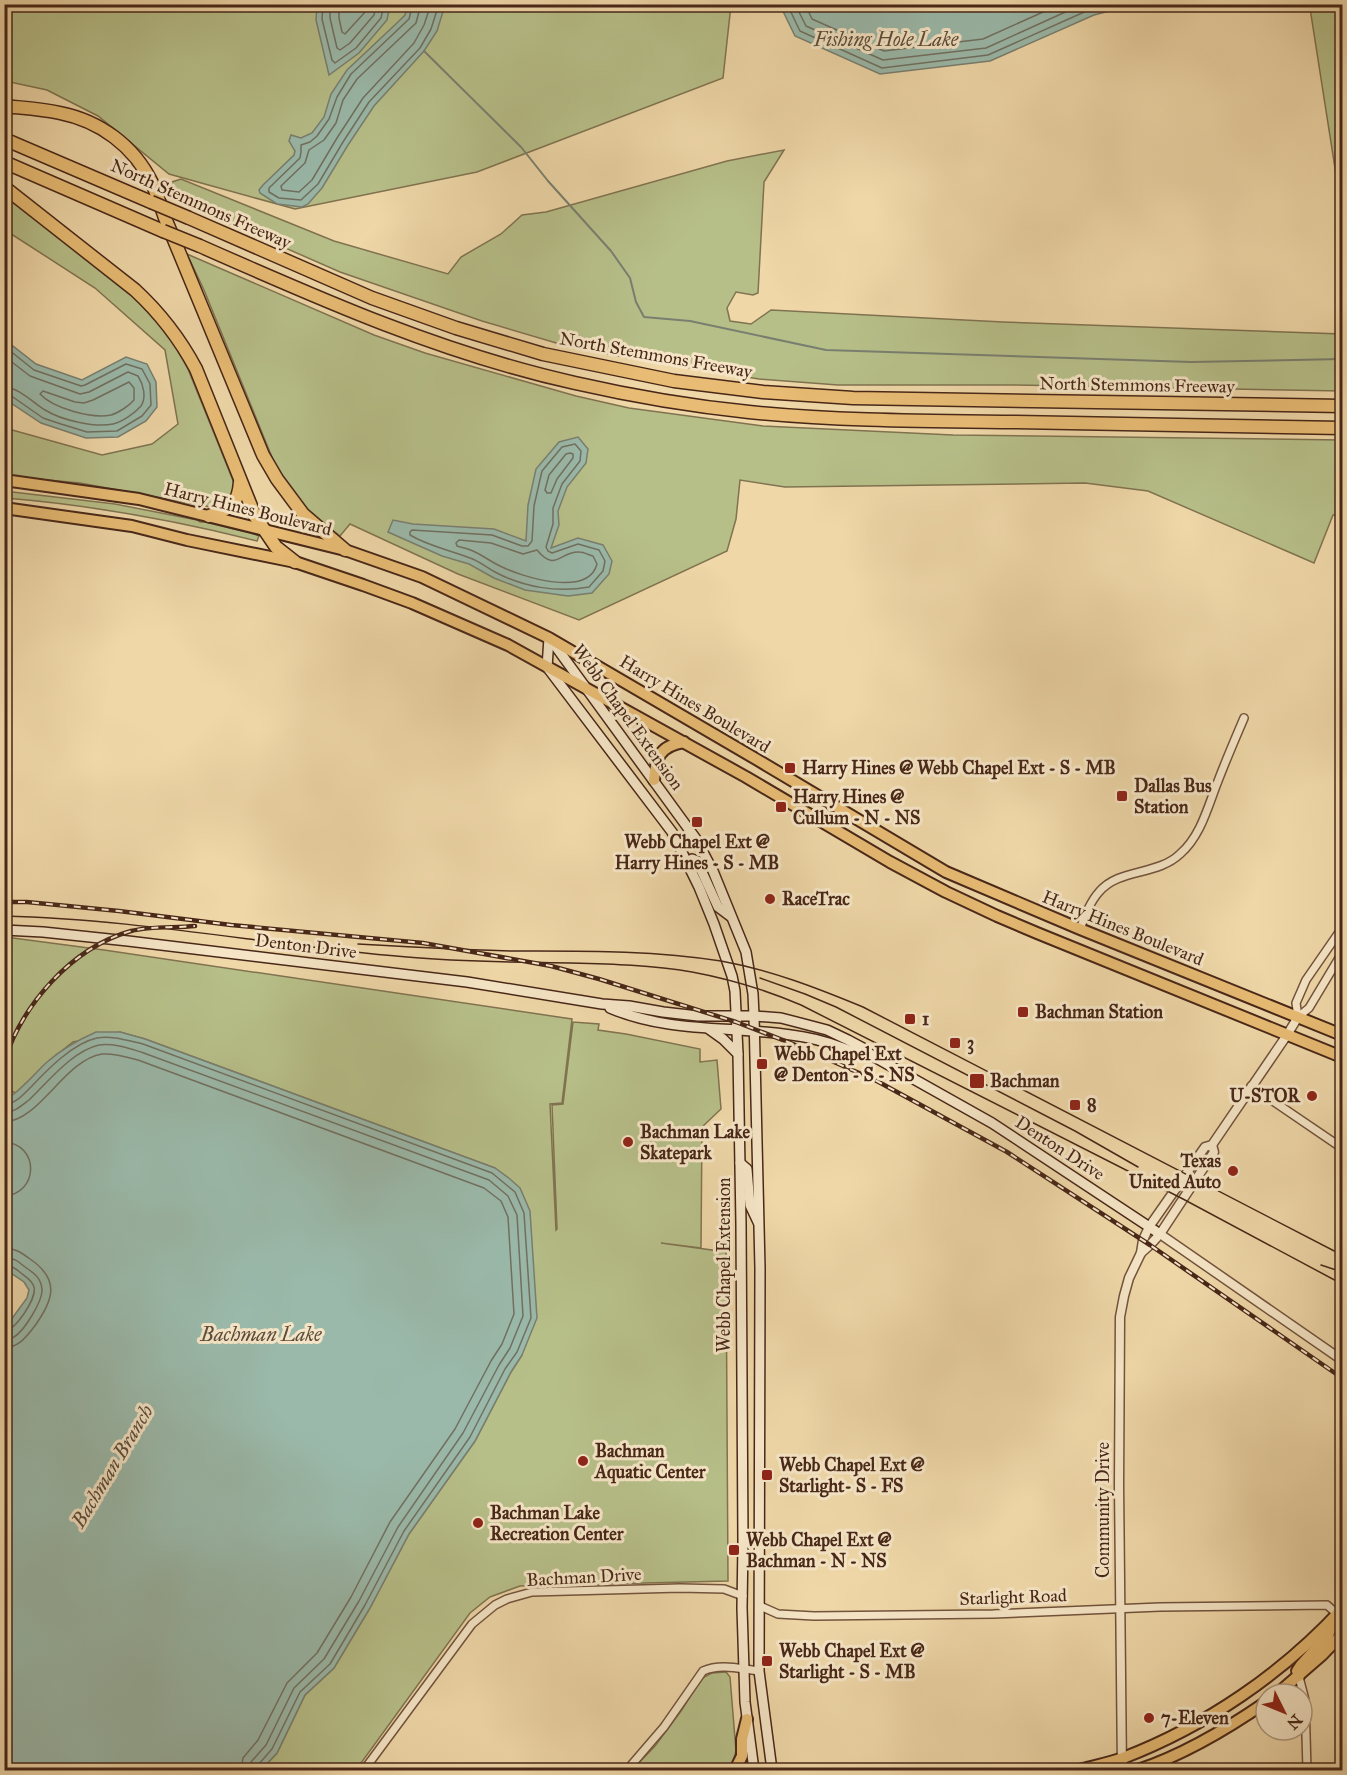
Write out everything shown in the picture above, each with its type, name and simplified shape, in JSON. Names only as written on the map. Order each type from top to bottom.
[{"type":"highway","points":[[4,106],[57,112],[77,117],[102,128],[122,142],[137,158],[152,183],[263,455],[277,479],[303,514],[345,550]]},
{"type":"highway","name":"North Stemmons Freeway","points":[[4,139],[372,298],[456,328],[543,354],[619,371],[674,381],[763,392],[853,398],[1342,406]]},
{"type":"highway","points":[[4,162],[326,302],[441,346],[572,383],[659,400],[749,412],[838,419],[1342,428]]},
{"type":"highway","points":[[4,188],[135,290],[170,327],[196,369],[262,529],[276,547],[295,562]]},
{"type":"highway","points":[[209,516],[234,504],[239,496],[240,480]]},
{"type":"main road","name":"Harry Hines Boulevard","points":[[4,480],[139,499],[345,550],[422,577],[549,638],[956,877],[1342,1035]]},
{"type":"main road","name":"Harry Hines Boulevard","points":[[4,508],[132,526],[187,540],[295,562],[412,603],[508,645],[746,777],[890,862],[997,916],[1342,1057]]},
{"type":"main road","name":"Webb Chapel Extension","points":[[549,638],[547,667],[672,832],[702,894],[727,958],[735,991],[740,1163],[742,1596],[747,1719],[754,1770]]},
{"type":"main road","name":"Webb Chapel Extension","points":[[549,638],[696,838],[713,871],[746,952],[754,1016],[760,1268],[759,1671],[772,1770]]},
{"type":"main road","points":[[654,780],[659,756],[667,747],[684,742]]},
{"type":"main road","points":[[746,777],[756,759]]},
{"type":"main road","points":[[890,862],[900,845]]},
{"type":"main road","points":[[687,862],[692,859],[697,861],[718,907],[730,916]]},
{"type":"main road","points":[[1068,946],[1080,928]]},
{"type":"main road","name":"Denton Drive","points":[[4,930],[128,941],[467,982],[602,1004],[698,1016],[781,1018],[827,1030],[863,1048],[871,1055],[992,1123],[1160,1234]]},
{"type":"main road","name":"Denton Drive","points":[[602,1004],[627,1015],[677,1026],[754,1031],[807,1038],[860,1055],[871,1055]]},
{"type":"main road","points":[[709,1029],[738,1054]]},
{"type":"main road","points":[[740,1163],[747,1169],[750,1205],[759,1224]]},
{"type":"main road","points":[[741,1268],[760,1268]]},
{"type":"main road","points":[[742,1429],[760,1429]]},
{"type":"main road","points":[[742,1596],[760,1606]]},
{"type":"main road","points":[[1299,1677],[1298,1671],[1301,1665],[1328,1635],[1338,1613]]},
{"type":"main road","points":[[1079,1770],[1122,1758],[1195,1724],[1257,1685],[1295,1657],[1338,1613]]},
{"type":"main road","points":[[1293,1682],[1342,1634]]},
{"type":"main road","points":[[1138,1770],[1182,1752],[1254,1710]]},
{"type":"main road","points":[[735,1770],[742,1756],[742,1738],[747,1719]]},
{"type":"street","points":[[1080,928],[1093,900],[1108,884],[1126,876],[1161,867],[1188,845],[1202,823],[1244,718]]},
{"type":"street","name":"Community Drive","points":[[1298,1017],[1296,1003],[1306,980],[1342,928]]},
{"type":"street","name":"Community Drive","points":[[1122,1770],[1120,1317],[1124,1296],[1149,1227],[1204,1148],[1212,1145],[1298,1017],[1309,1008],[1342,953]]},
{"type":"street","points":[[1251,1086],[1342,1148]]},
{"type":"street","name":"Community Drive","points":[[1141,1253],[1160,1234],[1214,1152],[1212,1145]]},
{"type":"street","name":"Denton Drive","points":[[1160,1234],[1342,1360]]},
{"type":"street","name":"Bachman Drive","points":[[364,1770],[472,1624],[488,1610],[507,1599],[532,1593],[680,1588],[724,1589],[742,1596]]},
{"type":"street","name":"Starlight Road","points":[[760,1606],[778,1614],[807,1616],[993,1614],[1120,1608],[1327,1605],[1338,1613]]},
{"type":"street","points":[[627,1770],[664,1727],[703,1671],[712,1667],[759,1671]]},
{"type":"street","points":[[1299,1677],[1305,1700],[1307,1770]]},
{"type":"green space","points":[[5,5],[731,5],[723,78],[477,172],[295,209],[169,174],[98,116],[47,90],[5,81]]},
{"type":"green space","points":[[1310,8],[1342,12],[1342,213]]},
{"type":"green space","points":[[784,150],[764,182],[758,293],[753,295],[736,292],[727,308],[730,321],[751,324],[771,310],[1003,322],[1342,334],[1342,391],[1015,385],[838,385],[759,379],[629,358],[563,345],[482,321],[340,272],[167,196],[167,190],[172,182],[181,179],[334,241],[448,274],[461,257],[501,234],[522,215],[546,212],[727,161]]},
{"type":"green space","points":[[4,194],[136,299],[169,335],[188,369],[234,483],[231,500],[216,508],[80,483],[5,476],[5,428],[102,455],[152,444],[178,424],[165,350],[95,288],[5,230]]},
{"type":"green space","points":[[187,254],[374,335],[425,353],[576,396],[629,408],[763,426],[953,435],[1342,440],[1342,516],[1333,515],[1314,563],[1148,491],[1085,483],[785,487],[740,480],[736,519],[727,551],[579,620],[458,574],[350,524],[340,536],[310,513],[276,467],[204,290]]},
{"type":"green space","points":[[4,491],[115,504],[197,520],[259,536],[257,541],[132,514],[5,498]]},
{"type":"green space","points":[[4,938],[104,950],[572,1019],[562,1103],[550,1104],[556,1230],[552,1105],[563,1104],[573,1022],[599,1024],[598,1030],[700,1049],[700,1062],[717,1060],[721,1109],[702,1127],[701,1248],[661,1243],[726,1252],[728,1581],[520,1586],[490,1597],[470,1613],[356,1770],[261,1770],[277,1753],[305,1695],[334,1668],[370,1608],[409,1534],[475,1441],[522,1355],[495,1168],[145,1039],[120,1032],[73,1042],[49,1061],[16,1093],[5,1089]]},
{"type":"green space","points":[[726,1672],[730,1677],[736,1751],[733,1762],[726,1770],[632,1770],[655,1746],[702,1678],[712,1673]]},
{"type":"water","points":[[317,4],[390,5],[387,20],[359,53],[329,75],[316,20]]},
{"type":"water","points":[[408,5],[445,5],[437,31],[424,51],[374,106],[322,188],[308,204],[302,207],[277,204],[260,193],[259,190],[263,185],[294,155],[295,151],[289,141],[291,135],[301,138],[312,133],[324,117],[331,94],[347,70],[405,15]]},
{"type":"water","name":"Fishing Hole Lake","points":[[780,5],[1133,5],[1094,15],[990,61],[880,74],[795,36]]},
{"type":"water","points":[[4,339],[36,364],[82,380],[126,357],[147,364],[156,382],[157,407],[146,421],[118,437],[86,438],[41,423],[5,399]]},
{"type":"water","points":[[578,437],[588,449],[586,463],[567,487],[558,511],[559,525],[551,548],[578,538],[603,545],[612,561],[609,574],[592,593],[568,596],[525,590],[494,578],[469,564],[442,556],[388,532],[393,520],[413,524],[494,529],[526,541],[528,505],[536,469],[559,442]]},
{"type":"water","name":"Bachman Lake","points":[[96,1032],[120,1032],[145,1039],[495,1168],[520,1188],[530,1211],[537,1318],[522,1355],[475,1441],[409,1534],[370,1608],[334,1668],[305,1695],[277,1753],[261,1770],[5,1770],[5,1328],[27,1298],[29,1290],[24,1282],[5,1269],[4,1192],[8,1167],[5,1162],[5,1100],[58,1053]]},
{"type":"waterway","points":[[424,51],[521,147],[548,181],[611,251],[630,278],[636,302],[644,317],[690,321],[826,350],[1191,362],[1342,359]]},
{"type":"tram line","points":[[4,916],[156,927],[427,959],[647,966],[692,972],[734,982],[801,1005],[1183,1199],[1342,1284]]},
{"type":"tram line","points":[[358,944],[474,950],[669,955],[721,961],[776,974],[863,1007],[1342,1255]]},
{"type":"tram line","points":[[760,978],[836,1007],[1075,1131],[1138,1167]]},
{"type":"tram line","points":[[1321,1265],[1342,1272]]},
{"type":"railway","points":[[4,902],[119,911],[231,925],[423,943],[551,966],[736,1022],[875,1080],[1007,1152],[1150,1245],[1342,1378]]},
{"type":"railway","points":[[4,1062],[12,1041],[36,1000],[69,965],[88,951],[109,939],[139,929],[195,926]]},
{"type":"place","name":"Harry Hines @ Webb Chapel Ext - S - MB","points":[[790,768]]},
{"type":"place","name":"Dallas Bus Station","points":[[1122,796]]},
{"type":"place","name":"Harry Hines @ Cullum - N - NS","points":[[781,807]]},
{"type":"place","name":"Webb Chapel Ext @ Harry Hines - S - MB","points":[[697,822]]},
{"type":"place","name":"RaceTrac","points":[[770,899]]},
{"type":"place","name":"Bachman Station","points":[[1023,1012]]},
{"type":"place","name":"1","points":[[910,1019]]},
{"type":"place","name":"3","points":[[955,1043]]},
{"type":"place","name":"Webb Chapel Ext @ Denton - S - NS","points":[[762,1064]]},
{"type":"place","name":"Bachman","points":[[977,1081]]},
{"type":"place","name":"U-STOR","points":[[1312,1096]]},
{"type":"place","name":"8","points":[[1075,1105]]},
{"type":"place","name":"Bachman Lake Skatepark","points":[[628,1142]]},
{"type":"place","name":"Texas United Auto","points":[[1233,1171]]},
{"type":"place","name":"Bachman Aquatic Center","points":[[583,1461]]},
{"type":"place","name":"Webb Chapel Ext @ Starlight- S - FS","points":[[767,1475]]},
{"type":"place","name":"Bachman Lake Recreation Center","points":[[478,1523]]},
{"type":"place","name":"Webb Chapel Ext @ Bachman - N - NS","points":[[734,1550]]},
{"type":"place","name":"Webb Chapel Ext @ Starlight - S - MB","points":[[767,1661]]},
{"type":"place","name":"7-Eleven","points":[[1149,1718]]},
{"type":"water label","name":"Bachman Branch","points":[[112,1466]]}]
